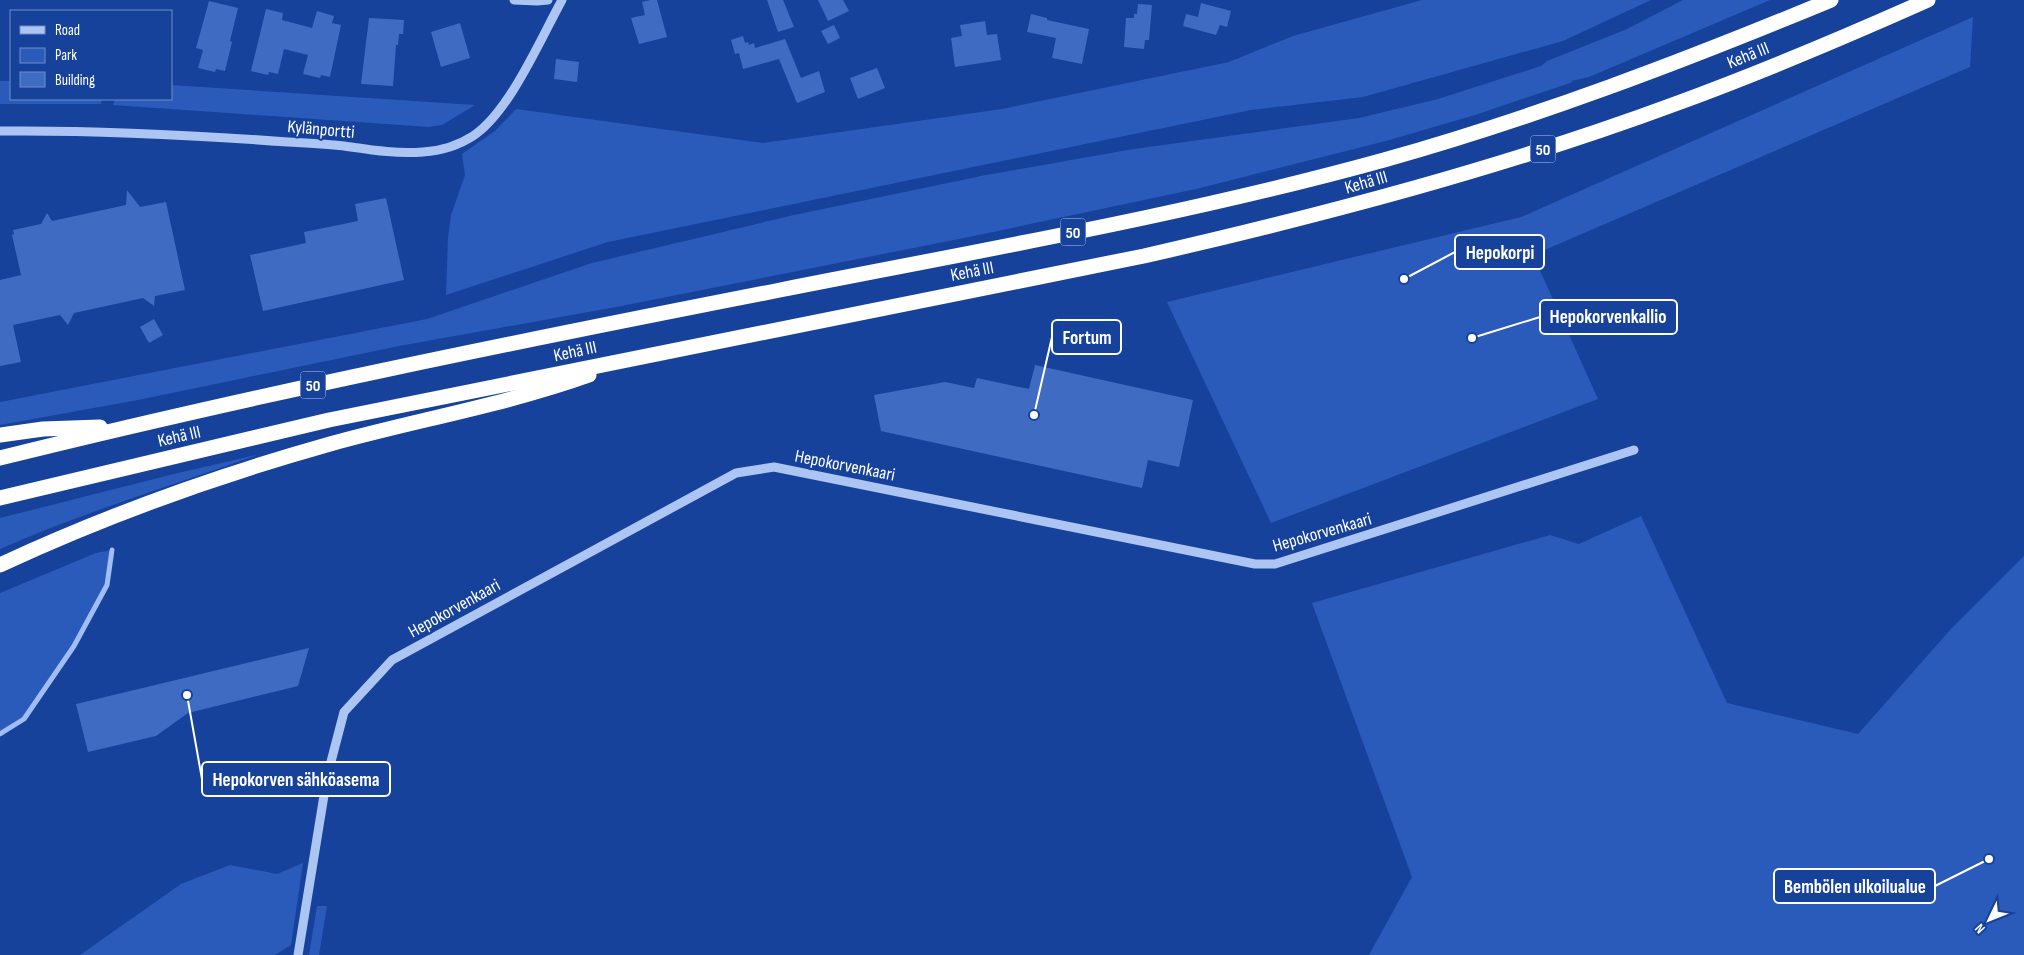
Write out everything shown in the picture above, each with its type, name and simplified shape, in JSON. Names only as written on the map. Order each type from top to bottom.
[{"type":"highway","name":"Kehä III","points":[[0,458],[129,426],[297,388],[1230,199],[1385,160],[1545,110],[1698,55],[1831,0]]},
{"type":"highway","name":"Kehä III","points":[[0,498],[329,420],[1144,256],[1250,232],[1359,204],[1557,144],[1675,104],[1868,27],[1928,0]]},
{"type":"highway","points":[[0,565],[38,548],[189,489],[330,444],[548,390],[640,357]]},
{"type":"highway","points":[[0,435],[43,429],[129,426]]},
{"type":"street","points":[[514,0],[537,2],[548,0]]},
{"type":"street","name":"Kylänportti","points":[[0,131],[68,130],[175,134],[318,144],[385,153],[425,152],[454,146],[474,135],[491,120],[514,89],[562,0]]},
{"type":"street","name":"Hepokorvenkaari","points":[[298,955],[327,777],[344,712],[392,660],[736,473],[774,467],[1256,564],[1275,564],[1634,450]]},
{"type":"green space","points":[[1422,0],[1651,0],[1563,41],[1363,97],[1251,110],[608,242],[446,295],[448,238],[451,215],[465,175],[462,154],[495,131],[516,109],[763,143],[1002,109],[1229,62],[1293,36]]},
{"type":"green space","points":[[1683,0],[1770,0],[1589,77],[1571,81],[1573,82],[1475,115],[1386,141],[1196,189],[974,236],[616,307],[399,346],[138,400],[0,425],[0,402],[427,319],[592,263],[794,215],[986,175],[1134,149],[1359,118],[1438,99],[1541,66],[1547,61],[1627,29]]},
{"type":"green space","points":[[1973,17],[1970,67],[1533,255],[1598,399],[1271,523],[1167,302],[1521,217]]},
{"type":"green space","points":[[0,81],[10,81],[10,100],[102,100],[101,104],[0,104]]},
{"type":"green space","points":[[172,85],[475,105],[442,125],[429,127],[113,105],[115,100],[172,100]]},
{"type":"green space","points":[[260,454],[96,511],[0,549],[0,518]]},
{"type":"green space","points":[[1641,516],[1727,703],[1858,734],[1951,629],[2024,556],[2024,955],[1369,955],[1412,877],[1312,603],[1550,535],[1579,544]]},
{"type":"green space","points":[[112,550],[107,585],[74,646],[24,719],[0,734],[0,593],[96,553]]},
{"type":"green space","points":[[303,863],[291,945],[275,955],[80,955],[181,884],[230,865],[277,874]]},
{"type":"green space","points":[[317,906],[327,906],[319,955],[309,955]]},
{"type":"building","points":[[657,0],[667,37],[639,44],[631,18],[645,15],[642,2]]},
{"type":"building","points":[[767,0],[783,0],[794,27],[778,32]]},
{"type":"building","points":[[818,0],[843,0],[849,11],[828,21]]},
{"type":"building","points":[[209,1],[238,8],[225,71],[216,69],[215,72],[198,68],[203,50],[196,48]]},
{"type":"building","points":[[1201,3],[1231,11],[1227,27],[1220,25],[1216,35],[1183,26],[1186,14],[1198,17]]},
{"type":"building","points":[[1138,4],[1152,5],[1149,40],[1145,40],[1144,49],[1124,47],[1126,18],[1134,18],[1134,14],[1137,14]]},
{"type":"building","points":[[266,9],[283,13],[282,20],[312,28],[317,11],[334,16],[332,23],[341,25],[330,77],[321,75],[320,78],[303,74],[308,55],[284,49],[278,74],[269,72],[268,75],[251,71]]},
{"type":"building","points":[[1031,14],[1047,18],[1047,20],[1089,29],[1082,64],[1052,58],[1056,38],[1027,32]]},
{"type":"building","points":[[369,18],[404,20],[403,34],[399,34],[398,45],[396,45],[393,86],[361,84]]},
{"type":"building","points":[[985,21],[987,35],[997,34],[1001,60],[955,67],[951,38],[962,36],[960,25]]},
{"type":"building","points":[[460,23],[470,58],[441,67],[431,32]]},
{"type":"building","points":[[834,25],[840,38],[828,44],[821,31]]},
{"type":"building","points":[[743,36],[745,43],[748,42],[749,45],[754,43],[755,48],[785,39],[801,78],[819,71],[825,92],[797,103],[779,59],[743,69],[739,53],[735,54],[731,40]]},
{"type":"building","points":[[556,59],[579,62],[577,82],[554,79]]},
{"type":"building","points":[[877,68],[885,88],[858,99],[850,78]]},
{"type":"building","points":[[127,190],[140,207],[166,202],[185,290],[155,296],[154,306],[143,298],[74,313],[68,325],[60,315],[13,325],[21,362],[0,366],[0,280],[21,275],[12,235],[14,234],[13,230],[41,224],[47,213],[52,221],[126,205]]},
{"type":"building","points":[[386,198],[404,280],[263,311],[250,255],[306,243],[304,232],[358,221],[355,204]]},
{"type":"building","points":[[154,319],[163,335],[149,343],[140,327]]},
{"type":"building","points":[[1035,365],[1193,400],[1179,467],[1148,460],[1142,488],[881,431],[874,395],[945,382],[974,388],[977,378],[1029,389]]},
{"type":"building","points":[[309,648],[298,686],[188,713],[156,736],[88,752],[76,704]]},
{"type":"waterway","points":[[0,734],[24,719],[74,646],[107,585],[112,550]]},
{"type":"place","name":"Hepokorpi","points":[[1404,279]]},
{"type":"place","name":"Hepokorvenkallio","points":[[1472,338]]},
{"type":"place","name":"Fortum","points":[[1034,415]]},
{"type":"place","name":"Hepokorven sähköasema","points":[[187,695]]},
{"type":"place","name":"Bembölen ulkoilualue","points":[[1989,859]]}]
